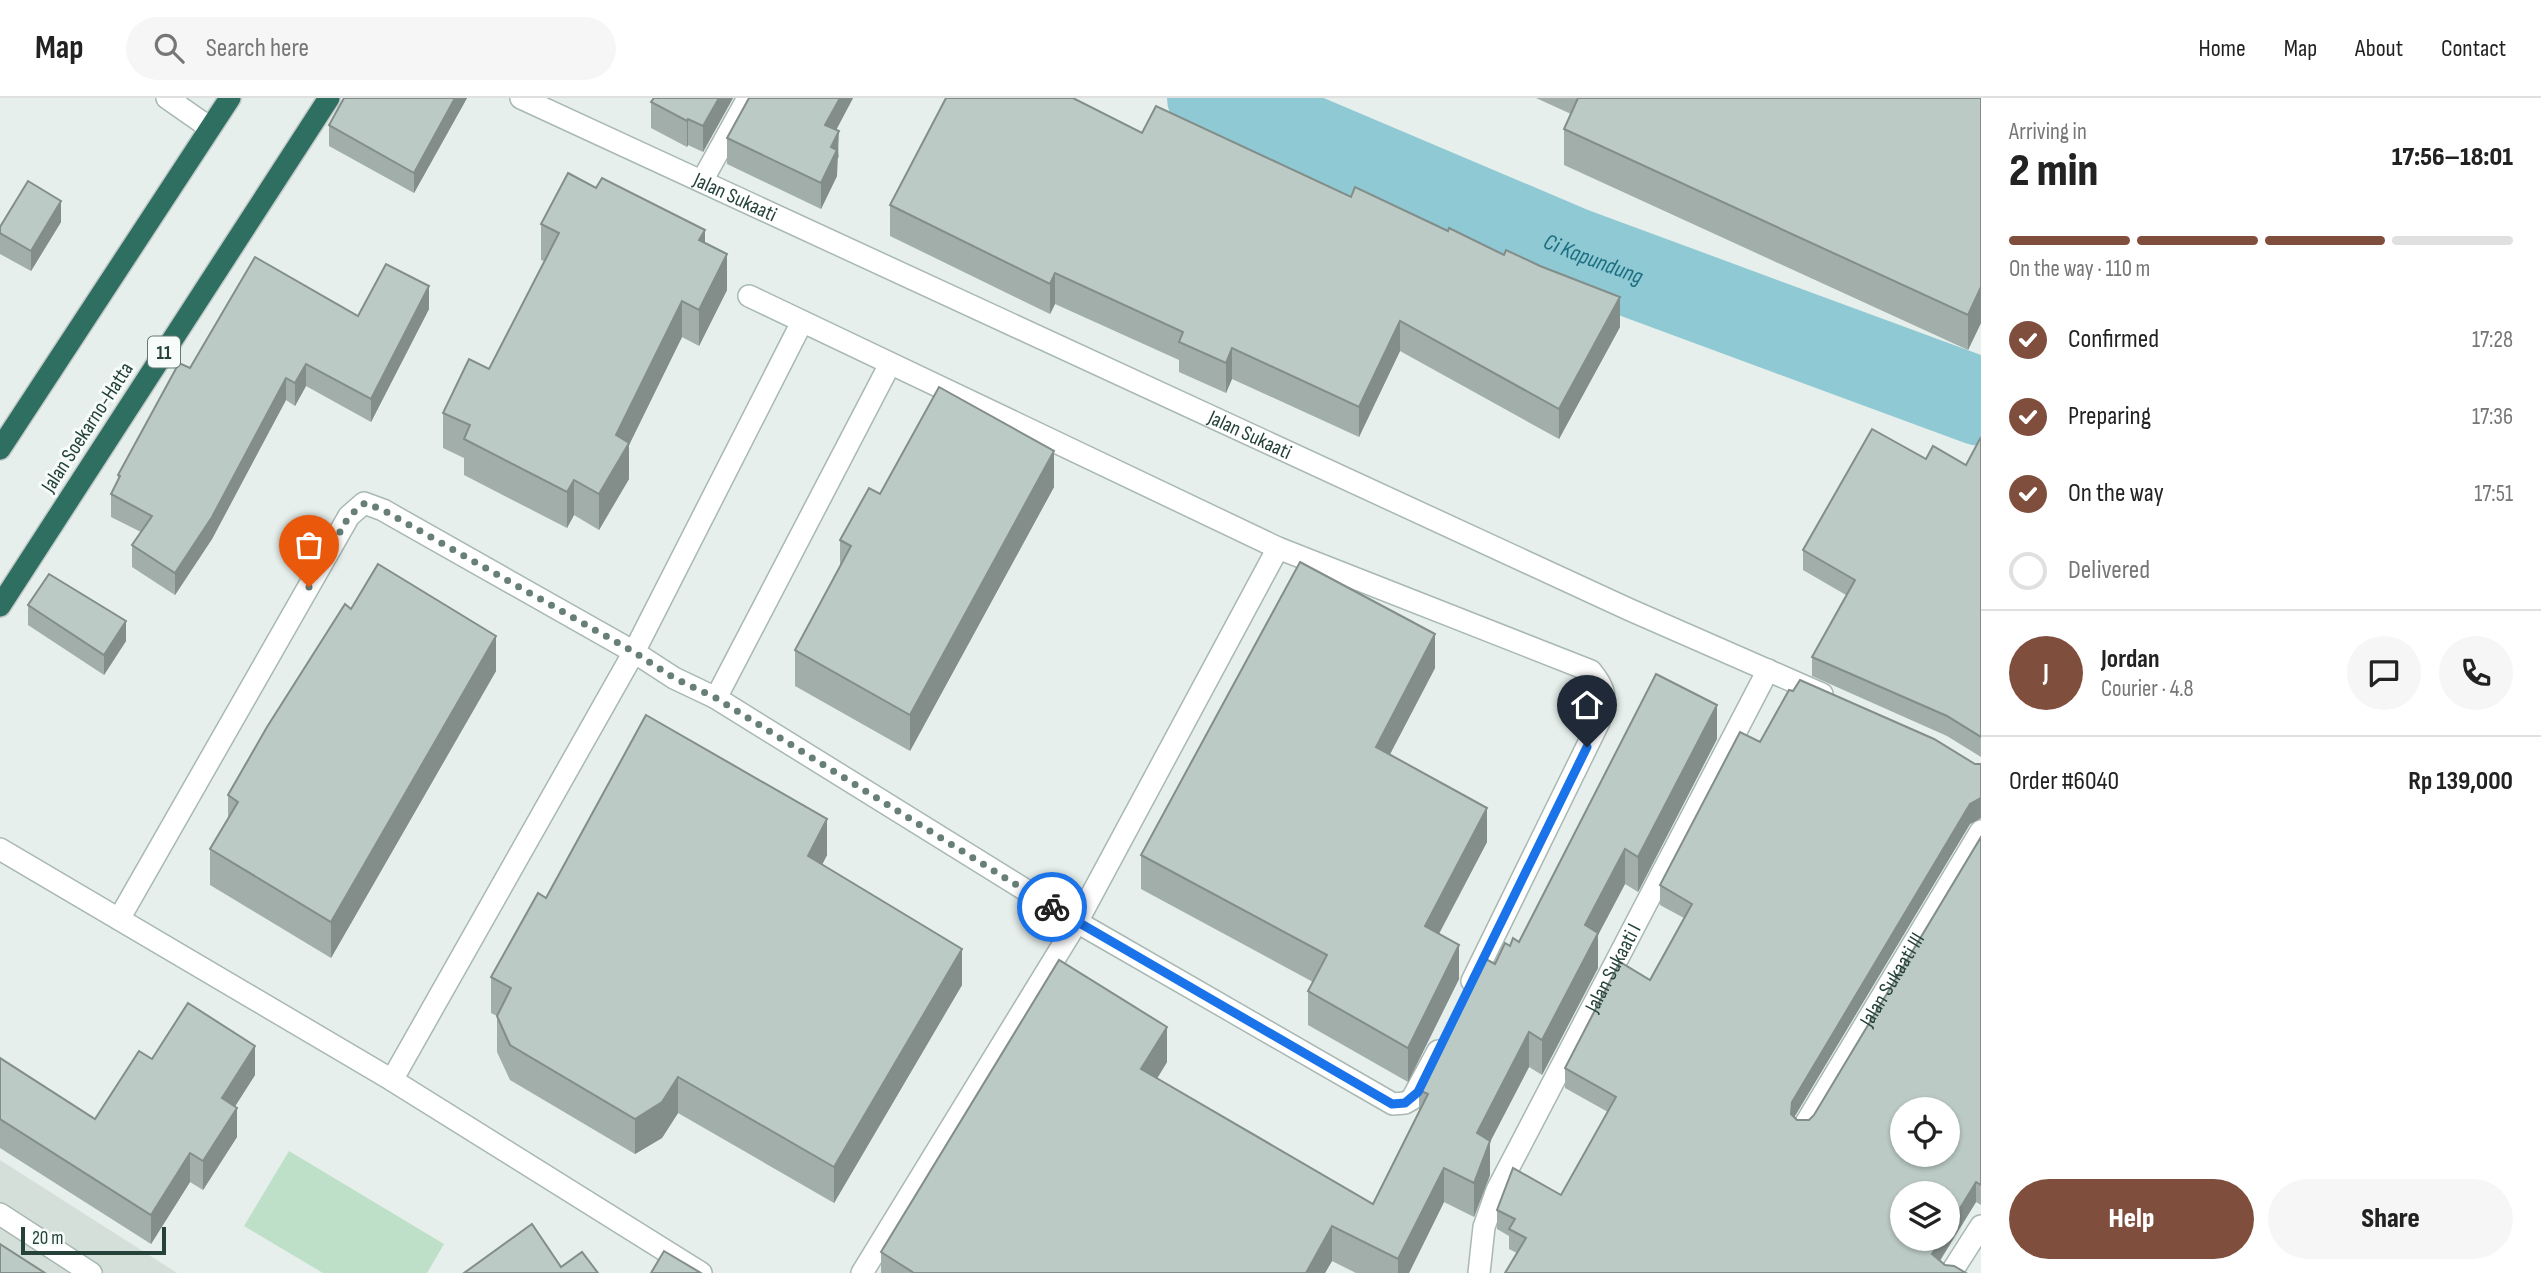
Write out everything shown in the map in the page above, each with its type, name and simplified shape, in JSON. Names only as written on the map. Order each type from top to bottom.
[{"type":"highway","points":[[0,449],[230,98]]},
{"type":"highway","name":"Jalan Soekarno-Hatta","points":[[0,606],[329,98]]},
{"type":"street","points":[[167,98],[210,128]]},
{"type":"street","name":"Jalan Sukaati","points":[[521,98],[1628,609],[1842,703]]},
{"type":"street","points":[[702,181],[748,98]]},
{"type":"street","points":[[749,296],[1278,548],[1591,671],[1603,686],[1604,701],[1600,722],[1466,993]]},
{"type":"street","points":[[392,1080],[634,652],[802,322]]},
{"type":"street","points":[[716,698],[890,364]]},
{"type":"street","points":[[119,919],[349,516],[365,503],[383,510],[634,652],[674,678],[716,698],[1077,922],[1392,1104],[1405,1103],[1418,1092],[1448,1030]]},
{"type":"street","points":[[862,1273],[1077,922],[1278,548]]},
{"type":"street","name":"Jalan Sukaati I","points":[[1479,1273],[1484,1227],[1497,1190],[1768,670]]},
{"type":"street","name":"Jalan Sukaati III","points":[[1803,1128],[1981,831]]},
{"type":"street","points":[[0,849],[392,1080],[701,1273]]},
{"type":"street","points":[[0,1214],[90,1273]]},
{"type":"street","points":[[1951,1273],[1981,1226]]},
{"type":"shaded area","points":[[0,1160],[177,1273],[0,1273]]},
{"type":"green space","points":[[289,1151],[444,1244],[427,1273],[323,1273],[244,1226]]},
{"type":"building","points":[[344,98],[455,98],[414,173],[329,125]]},
{"type":"building","points":[[654,98],[719,98],[703,126],[688,119],[687,121],[651,102]]},
{"type":"building","points":[[749,98],[840,98],[825,125],[839,131],[831,147],[837,150],[821,183],[727,138]]},
{"type":"building","points":[[946,98],[1073,98],[1142,133],[1156,106],[1351,197],[1355,187],[1504,255],[1506,250],[1620,297],[1559,409],[1400,321],[1359,407],[1232,348],[1226,363],[1179,342],[1183,332],[1055,273],[1050,284],[890,205]]},
{"type":"building","points":[[1578,98],[1981,98],[1981,287],[1968,315],[1564,129]]},
{"type":"building","points":[[568,173],[596,188],[602,178],[705,230],[699,240],[727,254],[699,310],[682,301],[616,435],[629,443],[599,494],[574,480],[567,492],[464,439],[470,425],[443,413],[469,359],[489,369],[559,233],[541,224]]},
{"type":"building","points":[[28,181],[61,201],[31,251],[0,233],[0,227]]},
{"type":"building","points":[[255,257],[358,316],[386,264],[429,286],[371,399],[306,364],[295,383],[286,378],[212,517],[175,573],[132,545],[152,516],[111,494],[120,476],[118,475],[179,363],[190,368]]},
{"type":"building","points":[[939,387],[1054,451],[910,715],[795,650],[851,546],[840,540],[869,488],[880,494]]},
{"type":"building","points":[[1872,429],[1926,459],[1933,446],[1966,465],[1981,437],[1981,737],[1947,716],[1812,657],[1855,580],[1803,550]]},
{"type":"building","points":[[1300,562],[1435,634],[1376,747],[1487,808],[1425,926],[1459,945],[1408,1048],[1308,991],[1327,955],[1141,855]]},
{"type":"building","points":[[378,564],[496,636],[331,922],[210,849],[238,802],[228,795],[267,727],[345,604],[351,609]]},
{"type":"building","points":[[49,574],[126,621],[104,655],[28,605]]},
{"type":"building","points":[[1656,674],[1717,705],[1638,857],[1625,849],[1585,925],[1598,933],[1542,1040],[1529,1032],[1477,1133],[1490,1141],[1474,1183],[1444,1168],[1398,1259],[1332,1226],[1306,1273],[914,1273],[881,1252],[1059,960],[1167,1027],[1141,1069],[1373,1204],[1428,1094],[1419,1090],[1482,957],[1495,964],[1505,943],[1510,946],[1513,938],[1519,942]]},
{"type":"building","points":[[1800,680],[1934,739],[1975,764],[1981,764],[1981,798],[1970,804],[1792,1102],[1791,1114],[1797,1120],[1809,1120],[1814,1115],[1981,837],[1981,1185],[1976,1182],[1960,1208],[1960,1181],[1890,1181],[1890,1251],[1934,1251],[1932,1254],[1945,1265],[1954,1266],[1966,1273],[1505,1273],[1526,1238],[1509,1229],[1515,1219],[1497,1210],[1513,1168],[1561,1195],[1616,1097],[1565,1068],[1620,962],[1650,980],[1692,904],[1660,885],[1740,732],[1760,742],[1789,690],[1793,691]]},
{"type":"building","points":[[646,715],[827,819],[808,856],[962,949],[834,1167],[678,1077],[662,1102],[635,1119],[510,1045],[497,1016],[511,988],[491,977],[538,893],[546,898]]},
{"type":"building","points":[[188,1003],[255,1046],[222,1098],[237,1108],[203,1161],[190,1153],[151,1215],[0,1119],[0,1058],[95,1119],[139,1051],[152,1059]]},
{"type":"building","points":[[532,1224],[561,1267],[582,1252],[598,1273],[464,1273]]},
{"type":"building","points":[[0,1244],[45,1273],[0,1273]]},
{"type":"building","points":[[664,1251],[701,1273],[651,1273]]},
{"type":"waterway","name":"Ci Kapundung","points":[[1211,98],[1572,251],[1981,402]]},
{"type":"way so far","points":[[309,587],[349,516],[365,503],[383,510],[634,652],[674,678],[716,698],[1052,907]]},
{"type":"route","points":[[1052,907],[1392,1104],[1405,1103],[1418,1092],[1587,747]]}]
